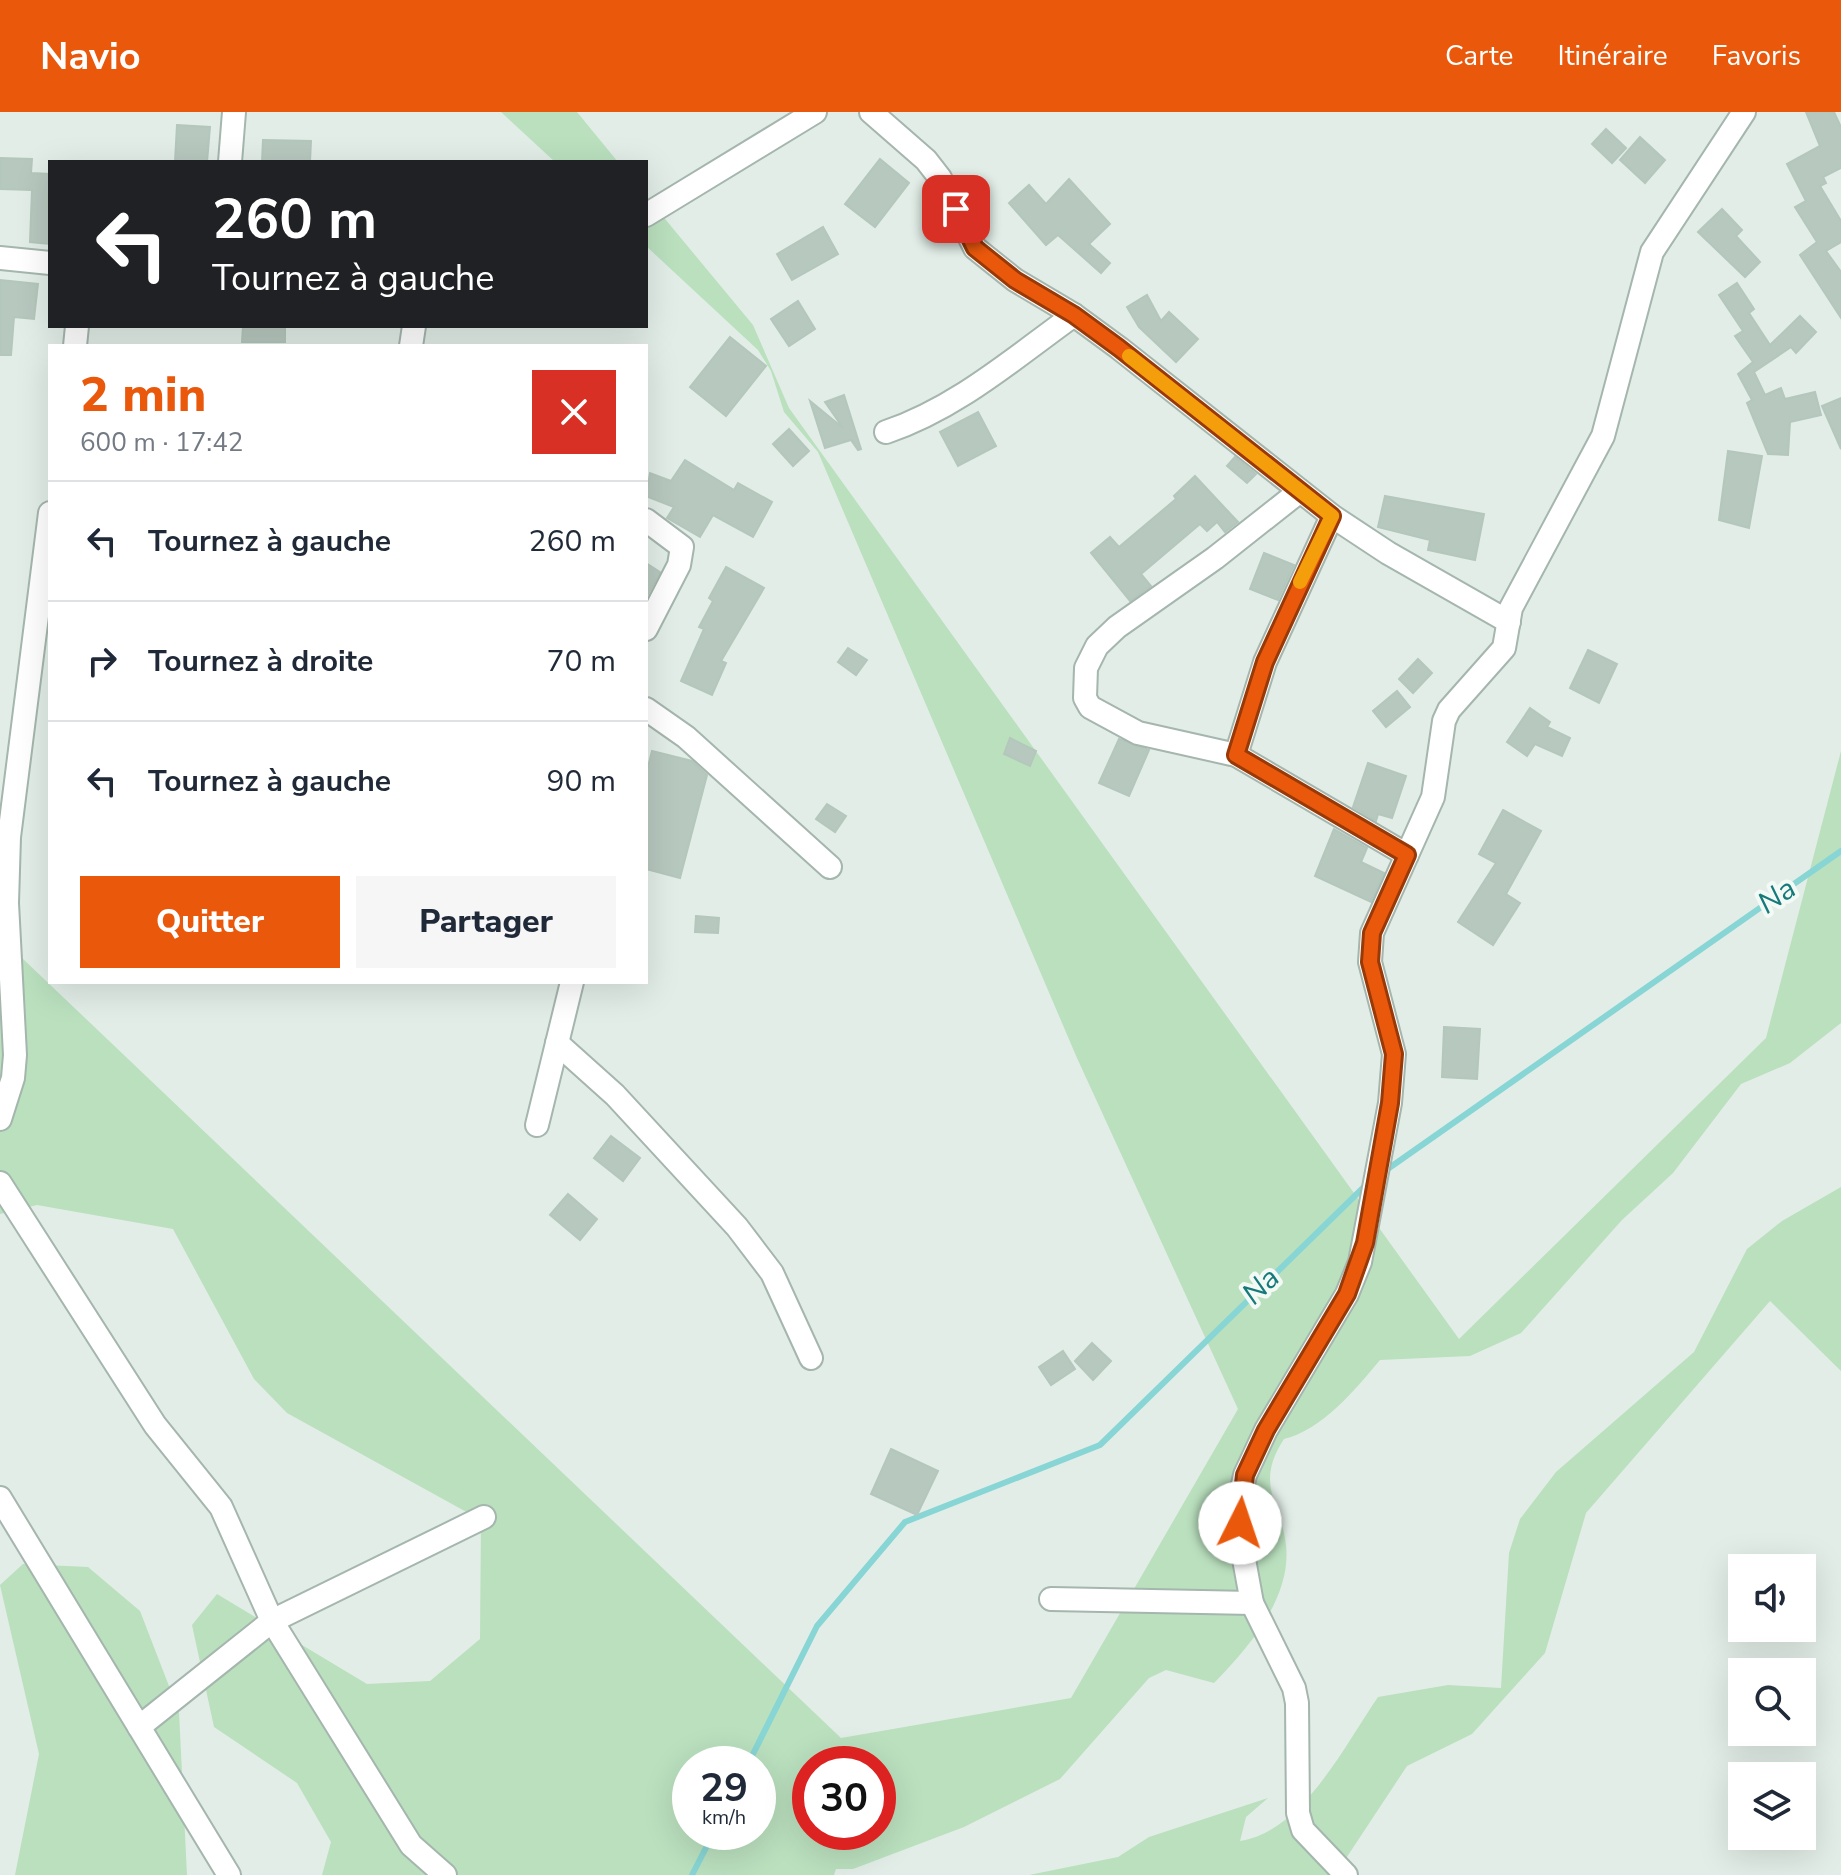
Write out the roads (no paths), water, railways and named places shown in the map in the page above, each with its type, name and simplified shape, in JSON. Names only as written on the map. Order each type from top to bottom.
[{"type":"street","points":[[230,160],[234,112]]},
{"type":"street","points":[[648,214],[815,112]]},
{"type":"street","points":[[871,112],[926,160],[940,178],[975,248],[1015,280],[1074,315],[1332,516],[1388,553],[1509,622]]},
{"type":"street","points":[[1346,1875],[1303,1830],[1298,1813],[1294,1688],[1252,1603],[1241,1543],[1239,1503],[1245,1475],[1266,1430],[1347,1294],[1369,1224],[1390,1103],[1394,1054],[1370,962],[1372,933],[1433,797],[1449,710],[1504,648],[1511,608],[1603,436],[1652,252],[1744,112]]},
{"type":"street","points":[[0,258],[48,263]]},
{"type":"street","points":[[886,432],[923,419],[951,403],[1074,315]]},
{"type":"street","points":[[1300,491],[1215,558],[1117,627],[1097,646],[1086,668],[1083,683],[1090,707],[1157,740],[1236,755],[1407,855]]},
{"type":"street","points":[[1236,755],[1265,662],[1332,516]]},
{"type":"street","points":[[648,521],[680,542],[682,555],[648,625]]},
{"type":"street","points":[[0,1119],[13,1078],[15,1055],[7,903],[9,837],[44,598],[48,541]]},
{"type":"street","points":[[648,710],[686,737],[830,867]]},
{"type":"street","points":[[537,1125],[572,984]]},
{"type":"street","points":[[557,1043],[615,1095],[737,1227],[772,1273],[811,1358]]},
{"type":"street","points":[[0,1183],[155,1425],[221,1507],[272,1621],[411,1845],[445,1875]]},
{"type":"street","points":[[0,1498],[229,1875]]},
{"type":"street","points":[[139,1727],[272,1621],[484,1517]]},
{"type":"street","points":[[1051,1599],[1252,1603]]},
{"type":"waterway","name":"Na","points":[[1382,1173],[1841,851]]},
{"type":"waterway","name":"Na","points":[[757,1746],[817,1626],[905,1522],[1100,1445],[1367,1184]]},
{"type":"waterway","name":"Na","points":[[692,1875],[705,1850]]}]
